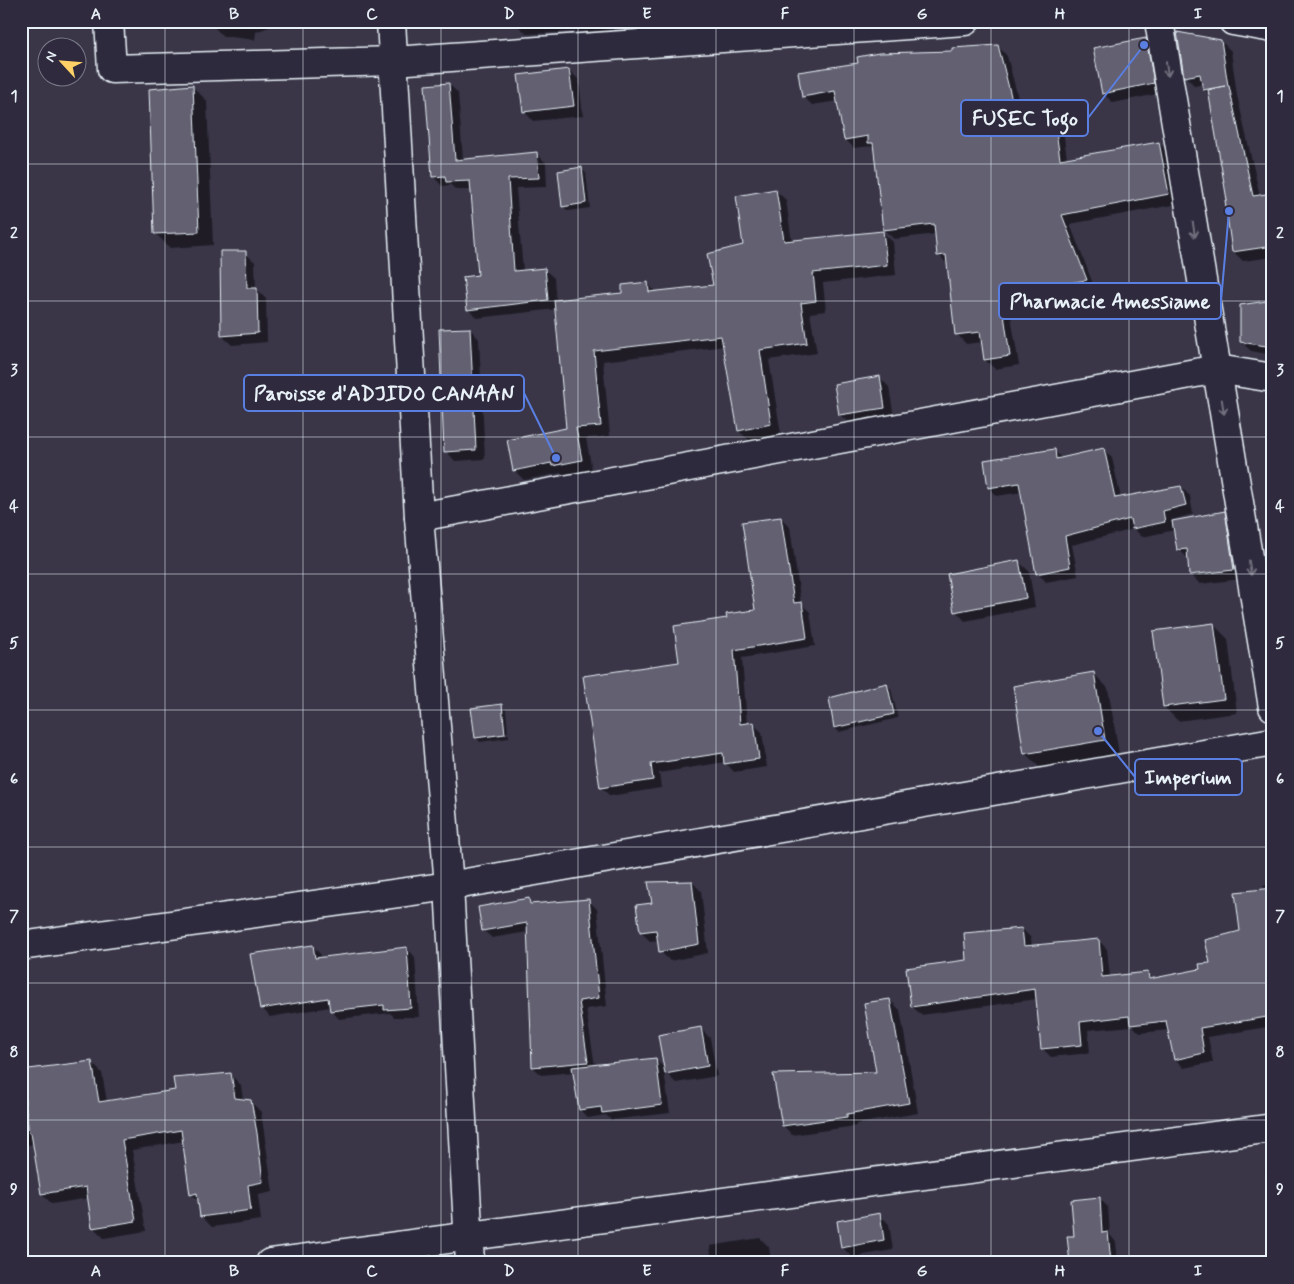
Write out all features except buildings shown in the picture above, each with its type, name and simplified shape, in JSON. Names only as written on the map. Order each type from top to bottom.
[{"type":"street","points":[[109,21],[112,69],[394,61],[964,21]]},
{"type":"street","points":[[391,21],[419,517],[449,886],[469,1250]]},
{"type":"street","points":[[1159,21],[1273,707]]},
{"type":"street","points":[[1233,21],[1273,28]]},
{"type":"street","points":[[419,517],[1217,369],[1273,378]]},
{"type":"street","points":[[21,946],[449,886],[1273,742]]},
{"type":"street","points":[[270,1263],[469,1250],[1273,1128]]},
{"type":"place","name":"FUSEC Togo","points":[[1144,45]]},
{"type":"place","name":"Pharmacie Amessiame","points":[[1229,211]]},
{"type":"place","name":"Paroisse d'ADJIDO CANAAN","points":[[556,458]]},
{"type":"place","name":"Imperium","points":[[1098,731]]}]
